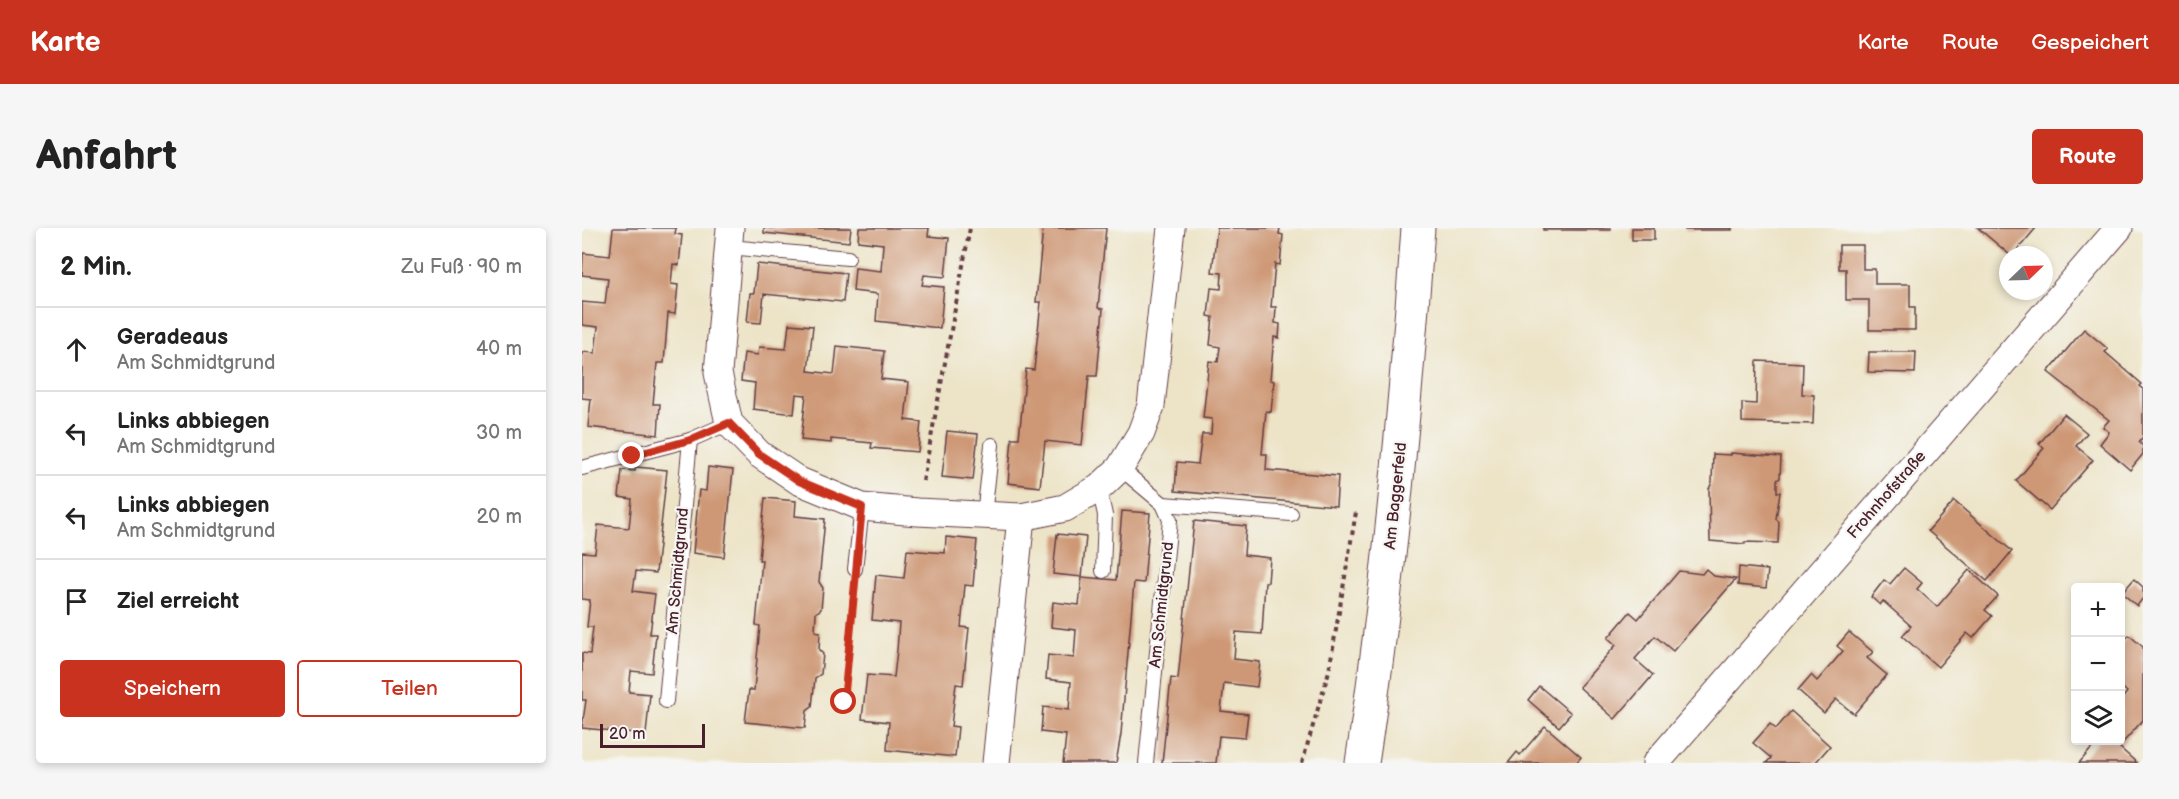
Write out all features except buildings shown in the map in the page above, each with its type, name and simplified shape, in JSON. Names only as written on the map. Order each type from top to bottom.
[{"type":"main road","name":"Am Baggerfeld","points":[[1362,763],[1388,569],[1405,410],[1418,228]]},
{"type":"street","points":[[730,237],[718,373],[729,423],[759,454],[799,481],[862,507],[1022,517],[1065,508],[1099,488],[1120,468],[1141,433],[1150,406],[1171,228]]},
{"type":"street","name":"Frohnhofstraße","points":[[1656,763],[2119,228]]},
{"type":"street","points":[[996,763],[1022,517]]},
{"type":"lane","points":[[730,237],[848,258]]},
{"type":"lane","points":[[582,468],[690,440],[729,423]]},
{"type":"lane","name":"Am Schmidtgrund","points":[[666,701],[690,440]]},
{"type":"lane","points":[[984,515],[992,445]]},
{"type":"lane","points":[[1120,468],[1163,504],[1291,514]]},
{"type":"lane","points":[[1099,488],[1105,515],[1103,571]]},
{"type":"lane","name":"Am Schmidtgrund","points":[[1146,763],[1170,520],[1163,504]]},
{"type":"lane","points":[[855,569],[862,507]]},
{"type":"path","points":[[916,512],[970,228]]},
{"type":"path","points":[[1302,763],[1329,671],[1357,509]]},
{"type":"path","points":[[844,702],[855,569]]},
{"type":"route","points":[[632,456],[690,440],[729,423],[759,454],[799,481],[862,507],[844,702]]}]
